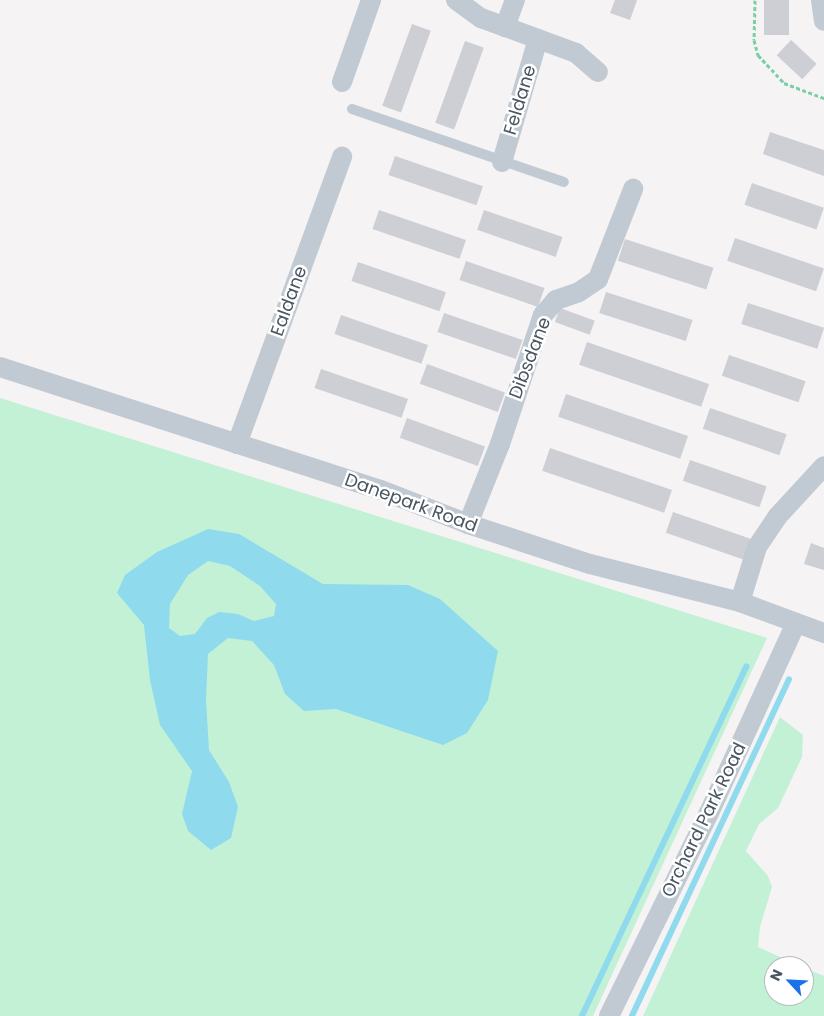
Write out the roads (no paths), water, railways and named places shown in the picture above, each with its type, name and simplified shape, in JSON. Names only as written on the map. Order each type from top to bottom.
[{"type":"street","points":[[342,82],[371,0]]},
{"type":"street","points":[[456,0],[481,18],[576,53],[598,72]]},
{"type":"street","points":[[505,27],[515,0]]},
{"type":"street","points":[[821,0],[824,21]]},
{"type":"street","name":"Feldane","points":[[502,162],[538,39]]},
{"type":"street","name":"Ealdane","points":[[236,444],[342,157]]},
{"type":"street","name":"Dibsdane","points":[[468,524],[500,444],[543,315],[556,300],[579,292],[598,279],[633,189]]},
{"type":"street","name":"Danepark Road","points":[[0,367],[381,490],[468,524],[590,564],[740,602],[824,633]]},
{"type":"street","points":[[740,602],[757,547],[777,517],[824,466]]},
{"type":"street","name":"Orchard Park Road","points":[[609,1016],[709,813],[796,622]]},
{"type":"lane","points":[[352,109],[564,182]]},
{"type":"water","points":[[208,529],[239,534],[323,584],[408,585],[440,599],[498,651],[488,700],[467,733],[443,745],[336,709],[304,711],[285,694],[274,665],[252,641],[228,638],[208,654],[206,700],[209,750],[229,782],[238,807],[231,838],[211,850],[188,831],[182,814],[192,771],[160,725],[150,680],[144,625],[117,593],[125,575],[157,552]],"holes":[[[208,561],[230,566],[260,586],[276,604],[274,616],[254,621],[238,614],[219,612],[207,618],[195,634],[180,636],[169,628],[170,604],[188,575]]]},
{"type":"waterway","points":[[582,1016],[746,667]]},
{"type":"waterway","points":[[632,1016],[789,680]]}]
